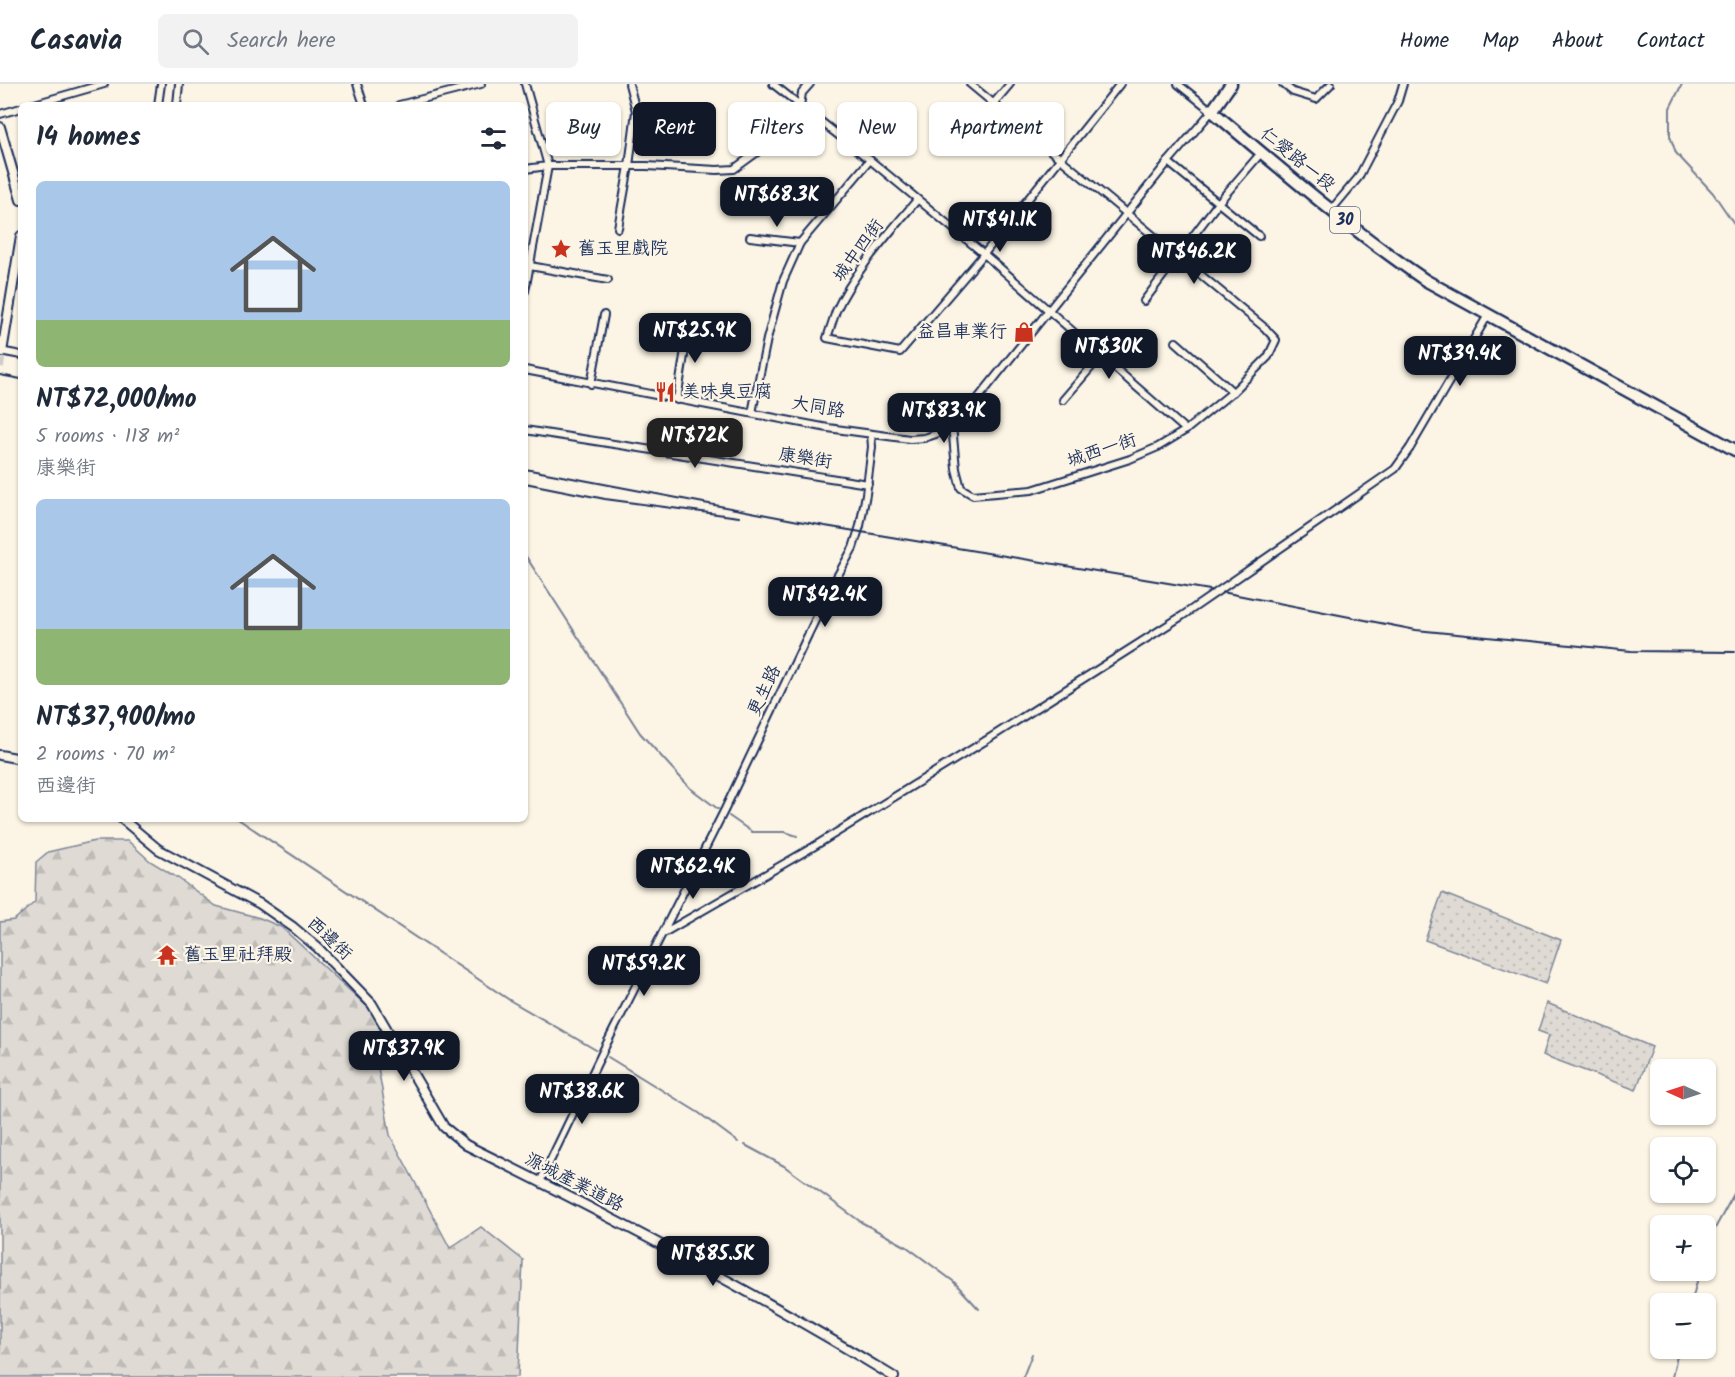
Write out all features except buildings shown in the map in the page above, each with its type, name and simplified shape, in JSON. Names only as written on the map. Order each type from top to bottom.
[{"type":"main road","name":"大同路","points":[[1212,111],[1231,84]]},
{"type":"main road","name":"仁愛路一段","points":[[1212,111],[1392,257],[1425,280],[1488,315]]},
{"type":"main road","name":"30","points":[[1488,315],[1735,450]]},
{"type":"street","points":[[41,102],[104,84]]},
{"type":"street","points":[[159,102],[161,84]]},
{"type":"street","points":[[177,102],[179,84]]},
{"type":"street","points":[[357,84],[363,102]]},
{"type":"street","points":[[414,102],[481,84]]},
{"type":"street","points":[[525,84],[548,166],[528,276]]},
{"type":"street","points":[[618,228],[636,111],[629,84]]},
{"type":"street","points":[[773,84],[795,102]]},
{"type":"street","points":[[801,102],[802,93],[810,84]]},
{"type":"street","points":[[970,84],[991,102]]},
{"type":"street","points":[[995,102],[1010,84]]},
{"type":"street","points":[[984,254],[1120,84]]},
{"type":"street","name":"仁愛路一段","points":[[1179,84],[1212,111]]},
{"type":"street","points":[[1283,84],[1293,92],[1316,99],[1331,84]]},
{"type":"street","points":[[1332,209],[1358,178],[1398,101],[1403,84]]},
{"type":"street","points":[[0,114],[18,109]]},
{"type":"street","name":"大同路","points":[[528,371],[677,400],[871,434],[910,439],[924,438],[939,433],[968,411],[1168,162],[1212,111]]},
{"type":"street","points":[[825,125],[984,254],[1186,430]]},
{"type":"street","points":[[0,127],[18,190]]},
{"type":"street","points":[[1144,301],[1218,203],[1261,153]]},
{"type":"street","points":[[528,169],[548,166],[629,166],[717,171],[734,169],[752,156]]},
{"type":"street","points":[[1057,156],[1180,256]]},
{"type":"street","points":[[752,413],[767,339],[780,291],[800,243],[870,160]]},
{"type":"street","points":[[1168,162],[1259,236]]},
{"type":"street","name":"城中四街","points":[[917,200],[870,257],[837,310],[827,338],[900,352],[984,254]]},
{"type":"street","points":[[750,237],[800,243]]},
{"type":"street","name":"城西一街","points":[[952,425],[956,469],[961,488],[973,495],[1032,490],[1130,459],[1158,447],[1186,430],[1233,392],[1268,357],[1276,340],[1180,256]]},
{"type":"street","points":[[530,266],[608,280]]},
{"type":"street","points":[[18,276],[1,351],[18,354]]},
{"type":"street","points":[[591,384],[604,315]]},
{"type":"street","points":[[662,935],[813,847],[1182,616],[1395,469],[1410,448],[1488,315]]},
{"type":"street","points":[[677,400],[689,324]]},
{"type":"street","points":[[1176,342],[1233,392]]},
{"type":"street","points":[[1063,400],[1100,357]]},
{"type":"street","name":"康樂街","points":[[528,430],[868,484]]},
{"type":"street","name":"更生路","points":[[540,1182],[829,591],[853,548],[868,484],[871,434]]},
{"type":"street","points":[[0,755],[18,758]]},
{"type":"street","name":"西邊街","points":[[126,822],[158,849],[260,904],[294,927],[318,948],[372,1004],[444,1127],[459,1139]]},
{"type":"street","name":"源城產業道路","points":[[459,1139],[466,1146],[656,1241],[800,1320],[894,1377]]},
{"type":"green space","points":[[95,841],[128,841],[150,861],[216,906],[260,918],[281,927],[372,1011],[383,1037],[373,1039],[390,1135],[450,1248],[481,1227],[523,1260],[518,1377],[0,1377],[0,922],[14,920],[35,902],[36,862],[48,852]]},
{"type":"green space","points":[[1442,893],[1561,940],[1546,984],[1425,940]]},
{"type":"green space","points":[[1547,1003],[1652,1047],[1636,1090],[1543,1055],[1549,1035],[1538,1031]]},
{"type":"waterway","points":[[1682,84],[1670,108],[1670,136],[1676,153],[1713,193],[1735,225]]},
{"type":"waterway","points":[[528,560],[640,733],[690,788],[718,809]]},
{"type":"waterway","points":[[729,816],[752,832],[785,832],[797,836]]},
{"type":"waterway","points":[[242,822],[511,1001],[596,1050]]},
{"type":"waterway","points":[[608,1057],[699,1113],[738,1142]]},
{"type":"waterway","points":[[745,1145],[784,1166],[861,1222],[907,1247],[953,1281],[979,1309]]},
{"type":"waterway","points":[[1716,1226],[1735,1192]]},
{"type":"waterway","points":[[1694,1293],[1697,1281]]},
{"type":"waterway","points":[[1023,1377],[1032,1354]]},
{"type":"waterway","points":[[1672,1377],[1676,1359]]},
{"type":"tunnel","points":[[0,367],[2,352]]},
{"type":"railway","points":[[0,375],[18,378]]},
{"type":"railway","points":[[528,470],[825,526],[1222,592],[1416,630],[1631,651],[1735,652]]},
{"type":"railway","points":[[528,484],[605,499],[739,517]]},
{"type":"place","name":"舊玉里戲院","points":[[561,249]]},
{"type":"place","name":"益昌車業行","points":[[1024,332]]},
{"type":"place","name":"美味臭豆腐","points":[[665,392]]},
{"type":"place","name":"舊玉里社拜殿","points":[[167,955]]}]
